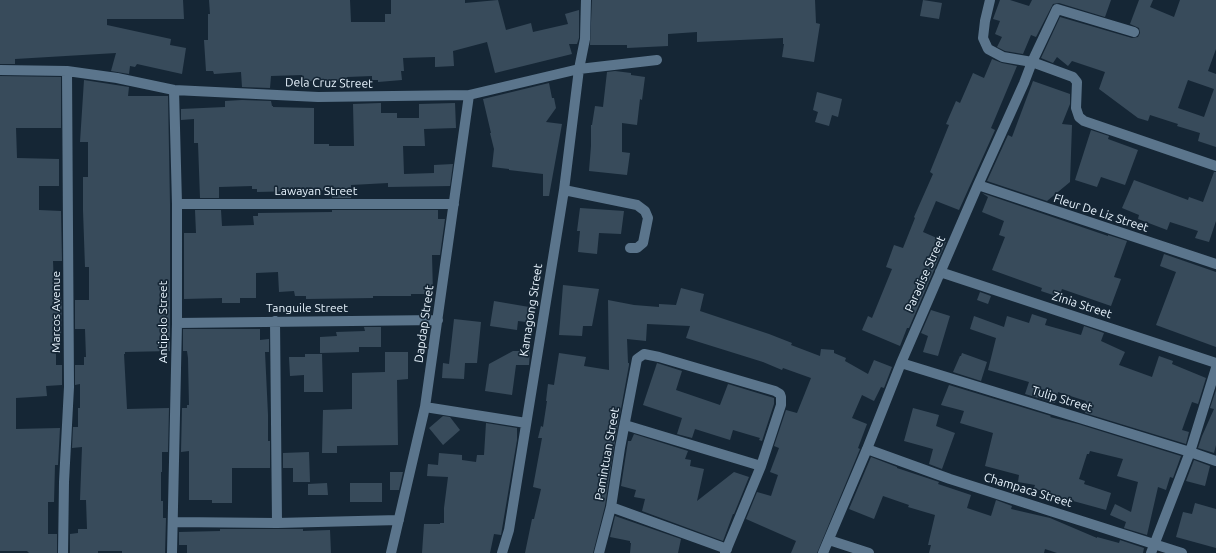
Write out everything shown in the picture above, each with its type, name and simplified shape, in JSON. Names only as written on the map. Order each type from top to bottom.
[{"type":"street","name":"Kamagong Street","points":[[502,553],[509,530],[564,190],[579,69],[585,39],[586,0]]},
{"type":"street","points":[[990,0],[983,38],[988,49],[1003,57],[1032,62],[1073,77],[1077,82],[1076,108],[1079,117],[1084,121],[1216,166]]},
{"type":"street","name":"Paradise Street","points":[[823,553],[867,449],[900,363],[1032,62],[1057,9],[1134,32]]},
{"type":"street","name":"Dela Cruz Street","points":[[0,70],[67,71],[117,78],[174,90],[318,97],[469,95],[579,69],[657,60]]},
{"type":"street","name":"Marcos Avenue","points":[[63,553],[64,482],[69,387],[67,71]]},
{"type":"street","name":"Antipolo Street","points":[[172,553],[177,323],[177,204],[174,90]]},
{"type":"street","name":"Dapdap Street","points":[[391,553],[425,407],[469,95]]},
{"type":"street","name":"Fleur De Liz Street","points":[[978,185],[1216,264]]},
{"type":"street","points":[[564,190],[637,205],[645,211],[648,218],[643,243],[637,248],[630,248]]},
{"type":"street","name":"Lawayan Street","points":[[177,204],[454,204]]},
{"type":"street","name":"Zinia Street","points":[[940,272],[1216,362]]},
{"type":"street","name":"Tanguile Street","points":[[177,323],[438,320]]},
{"type":"street","points":[[275,321],[277,523]]},
{"type":"street","name":"Pamintuan Street","points":[[599,553],[611,507],[637,359],[644,354],[775,391],[780,394],[781,405],[761,466]]},
{"type":"street","name":"Tulip Street","points":[[900,363],[1190,452],[1216,462]]},
{"type":"street","points":[[1153,548],[1190,452],[1216,368]]},
{"type":"street","points":[[425,407],[526,423]]},
{"type":"street","points":[[611,507],[726,551],[761,466],[625,425]]},
{"type":"street","name":"Champaca Street","points":[[867,449],[1153,548],[1182,553]]},
{"type":"street","points":[[173,522],[277,523],[399,520]]},
{"type":"street","points":[[829,540],[870,553]]},
{"type":"building","points":[[0,0],[183,0],[184,19],[107,19],[107,25],[171,39],[170,45],[186,48],[182,74],[137,64],[135,67],[130,66],[129,74],[111,71],[116,53],[15,59],[15,64],[0,64]]},
{"type":"building","points":[[209,0],[350,0],[351,22],[385,22],[385,14],[391,14],[391,0],[465,0],[465,3],[498,0],[506,30],[531,23],[533,32],[568,24],[565,14],[579,10],[579,38],[577,44],[569,44],[572,54],[495,73],[487,42],[453,51],[454,66],[435,67],[435,57],[403,58],[404,71],[401,71],[402,80],[378,82],[378,80],[372,80],[372,76],[347,77],[348,81],[302,81],[302,75],[271,76],[270,88],[242,87],[241,72],[214,74],[213,71],[206,71],[204,40],[208,40],[208,14],[210,14]]},
{"type":"building","points":[[592,0],[815,0],[816,23],[820,24],[814,62],[782,57],[784,44],[783,38],[697,42],[697,32],[668,34],[668,46],[627,48],[627,45],[590,45]]},
{"type":"building","points":[[923,0],[942,3],[939,19],[920,16]]},
{"type":"building","points":[[1000,0],[1010,0],[1029,6],[1032,0],[1111,0],[1105,17],[1059,3],[1053,4],[1036,37],[1031,35],[1023,54],[1005,51],[997,47],[1002,37],[995,34],[1000,21],[993,19]]},
{"type":"building","points":[[1139,0],[1153,0],[1150,7],[1174,17],[1180,0],[1216,0],[1216,49],[1208,71],[1216,74],[1216,147],[1198,141],[1200,133],[1177,126],[1178,124],[1150,115],[1148,121],[1138,118],[1099,89],[1105,72],[1072,61],[1068,66],[1057,57],[1053,63],[1041,58],[1060,17],[1132,38],[1138,37],[1140,33],[1139,28],[1130,24]],"holes":[[[1188,80],[1214,89],[1204,117],[1178,108]]]},
{"type":"building","points":[[992,59],[1017,66],[991,128],[995,130],[959,210],[936,201],[923,232],[946,242],[900,346],[862,330],[868,316],[872,318],[892,269],[886,267],[894,245],[903,248],[915,218],[914,217],[933,174],[930,172],[949,125],[946,124],[956,101],[960,103],[973,73],[984,78]]},
{"type":"building","points":[[615,71],[645,77],[642,100],[640,99],[637,125],[622,123],[622,152],[630,153],[627,175],[589,171],[591,125],[595,106],[603,107],[607,72]]},
{"type":"building","points":[[0,76],[61,77],[61,128],[16,128],[17,158],[59,159],[59,186],[39,186],[39,210],[61,211],[62,261],[53,261],[54,288],[60,288],[62,300],[61,338],[56,339],[56,365],[62,365],[62,385],[46,386],[47,396],[16,398],[16,429],[60,428],[58,465],[55,465],[54,502],[48,502],[48,534],[57,534],[57,553],[0,551]]},
{"type":"building","points":[[84,80],[129,87],[128,96],[168,96],[170,351],[125,352],[124,354],[127,409],[169,408],[168,452],[162,452],[161,472],[161,501],[163,501],[163,518],[166,518],[165,553],[122,553],[122,551],[98,551],[98,553],[70,553],[70,534],[78,533],[78,529],[87,529],[86,500],[80,500],[82,447],[72,448],[73,427],[78,427],[78,408],[80,408],[80,384],[75,385],[75,365],[84,365],[84,357],[86,357],[85,329],[75,329],[75,300],[89,300],[89,267],[85,267],[83,210],[83,177],[88,177],[88,142],[80,142]]},
{"type":"building","points":[[1033,81],[1070,94],[1070,104],[1062,124],[1072,125],[1070,182],[1047,201],[987,181],[1008,135],[1012,137]]},
{"type":"building","points":[[549,83],[556,108],[546,122],[562,124],[549,196],[543,196],[543,174],[492,167],[494,149],[483,99]]},
{"type":"building","points":[[817,92],[842,99],[838,117],[832,115],[829,126],[815,122],[818,112],[813,110]]},
{"type":"building","points":[[225,101],[271,101],[273,107],[314,108],[314,144],[329,144],[329,146],[354,146],[353,104],[381,103],[381,113],[397,113],[397,118],[419,118],[419,104],[455,103],[456,128],[424,129],[425,146],[403,146],[404,174],[434,173],[434,165],[453,164],[450,186],[388,187],[388,183],[351,185],[351,198],[332,198],[332,190],[257,192],[257,189],[252,189],[252,186],[219,187],[219,198],[200,198],[198,143],[194,143],[194,119],[181,120],[181,109],[225,107]]},
{"type":"building","points":[[1091,130],[1109,136],[1108,139],[1138,150],[1125,185],[1101,177],[1097,187],[1075,180]]},
{"type":"building","points":[[1214,172],[1216,172],[1216,221],[1209,242],[1195,238],[1198,231],[1170,222],[1167,230],[1138,219],[1139,215],[1122,208],[1134,180],[1188,200],[1189,197],[1203,202]]},
{"type":"building","points":[[982,193],[1108,236],[1127,241],[1114,277],[1121,279],[1111,306],[1062,289],[1059,297],[1041,291],[1042,288],[992,270],[1005,237],[999,235],[1004,221],[982,212],[988,197]]},
{"type":"building","points":[[580,208],[624,211],[621,234],[599,233],[597,254],[578,252],[580,231],[577,231]]},
{"type":"building","points":[[195,210],[221,210],[222,226],[254,225],[253,216],[258,216],[258,213],[332,212],[332,210],[438,210],[438,219],[445,219],[440,255],[432,255],[433,294],[411,294],[411,296],[373,296],[373,298],[306,299],[306,296],[295,296],[294,291],[279,292],[278,272],[256,273],[256,298],[240,298],[240,303],[222,303],[222,298],[184,299],[184,233],[196,233]]},
{"type":"building","points":[[1164,254],[1216,272],[1216,347],[1156,325],[1176,272],[1160,266]]},
{"type":"building","points":[[563,285],[599,289],[592,326],[583,326],[582,336],[559,335]]},
{"type":"building","points":[[681,288],[704,294],[700,311],[769,334],[792,343],[791,345],[820,356],[821,349],[834,350],[834,353],[846,358],[845,361],[868,374],[874,360],[892,367],[884,388],[881,387],[874,401],[862,395],[852,418],[867,424],[858,448],[860,449],[817,553],[791,553],[796,541],[746,519],[757,492],[771,496],[778,475],[770,472],[779,448],[774,446],[786,410],[797,413],[811,378],[783,368],[782,370],[763,362],[686,338],[690,326],[647,324],[646,341],[627,339],[629,365],[605,506],[593,553],[525,553],[532,519],[534,519],[541,489],[533,487],[542,438],[538,438],[541,426],[543,427],[548,384],[554,385],[559,353],[586,357],[584,366],[609,370],[608,300],[634,305],[659,307],[659,304],[676,305]]},
{"type":"building","points":[[980,292],[991,296],[988,304],[977,300]]},
{"type":"building","points":[[494,301],[535,308],[534,323],[518,321],[517,330],[490,326]]},
{"type":"building","points":[[931,310],[950,316],[938,356],[923,352],[928,336],[921,333]]},
{"type":"building","points":[[1032,314],[1047,319],[1045,325],[1081,335],[1084,326],[1104,333],[1101,341],[1125,352],[1119,365],[1152,377],[1159,356],[1173,361],[1172,364],[1206,378],[1198,404],[1192,402],[1182,430],[1189,432],[1186,444],[1085,413],[1087,405],[1085,404],[1086,401],[1058,392],[1055,403],[1025,394],[1029,382],[988,370],[996,338],[970,329],[974,316],[1004,327],[1007,316],[1029,323]]},
{"type":"building","points":[[454,319],[481,322],[477,363],[465,363],[464,379],[442,378],[443,363],[449,364]]},
{"type":"building","points":[[364,327],[381,327],[381,347],[359,347],[359,352],[320,353],[320,337],[337,336],[336,332],[365,331]]},
{"type":"building","points":[[183,329],[260,329],[260,340],[269,339],[269,352],[265,352],[270,468],[232,468],[232,503],[212,503],[212,500],[189,500],[189,451],[181,452],[182,408],[187,408],[187,405],[189,405],[188,358],[187,351],[183,351]]},
{"type":"building","points":[[513,351],[530,351],[529,365],[516,365],[512,395],[485,391],[489,364]]},
{"type":"building","points":[[385,352],[408,352],[408,379],[397,380],[398,445],[337,446],[337,453],[322,453],[323,410],[352,409],[352,373],[385,372]]},
{"type":"building","points":[[962,353],[987,362],[981,381],[953,372]]},
{"type":"building","points":[[305,354],[322,354],[323,392],[304,392],[304,375],[290,376],[289,357],[305,357]]},
{"type":"building","points":[[657,363],[682,371],[676,390],[720,405],[728,384],[774,398],[774,404],[762,441],[759,440],[760,438],[733,430],[730,440],[695,429],[692,438],[677,434],[682,418],[643,405]]},
{"type":"building","points":[[949,385],[1181,456],[1173,478],[1170,477],[1166,490],[1158,487],[1147,535],[1124,528],[1126,522],[1110,515],[1115,504],[1131,512],[1138,482],[1117,476],[1123,459],[1090,451],[1089,454],[1087,454],[1079,479],[1085,481],[1084,484],[1111,493],[1106,510],[1055,496],[1034,488],[1035,485],[1018,482],[1019,475],[985,466],[993,433],[960,423],[964,411],[941,405]]},
{"type":"building","points":[[1216,390],[1216,445],[1214,453],[1198,448],[1214,409],[1210,408]]},
{"type":"building","points":[[913,408],[939,415],[936,426],[955,433],[942,469],[929,464],[933,449],[904,441]]},
{"type":"building","points":[[443,416],[450,417],[460,430],[443,445],[429,428]]},
{"type":"building","points":[[486,423],[517,428],[517,440],[501,535],[494,534],[490,553],[422,553],[424,524],[444,523],[444,508],[448,477],[427,476],[428,464],[438,465],[439,453],[462,455],[462,460],[476,462],[477,455],[484,455]]},
{"type":"building","points":[[634,434],[688,451],[685,459],[691,460],[690,466],[704,469],[697,501],[734,472],[749,477],[723,541],[642,511],[645,499],[634,497],[636,490],[621,486],[628,441],[631,441]]},
{"type":"building","points":[[309,452],[310,482],[293,482],[293,468],[283,468],[283,453]]},
{"type":"building","points":[[871,457],[897,468],[939,482],[938,484],[971,495],[967,508],[991,516],[996,500],[1012,506],[1011,509],[1050,518],[1097,538],[1119,543],[1120,540],[1144,548],[1143,553],[1057,553],[1045,549],[1044,553],[929,553],[931,545],[928,545],[935,515],[908,507],[909,505],[883,496],[874,519],[849,509]]},
{"type":"building","points":[[1194,460],[1210,466],[1205,486],[1186,481]]},
{"type":"building","points":[[390,472],[403,472],[399,490],[390,490]]},
{"type":"building","points":[[327,483],[328,495],[308,495],[308,484]]},
{"type":"building","points":[[350,483],[382,483],[382,502],[350,502]]},
{"type":"building","points":[[1195,503],[1216,509],[1216,548],[1176,537],[1183,512],[1192,514]]},
{"type":"building","points":[[615,516],[681,539],[678,553],[630,553],[630,541],[610,537]]},
{"type":"building","points":[[220,529],[303,529],[303,531],[330,530],[331,553],[187,553],[187,545],[179,545],[179,532],[220,531]]}]
